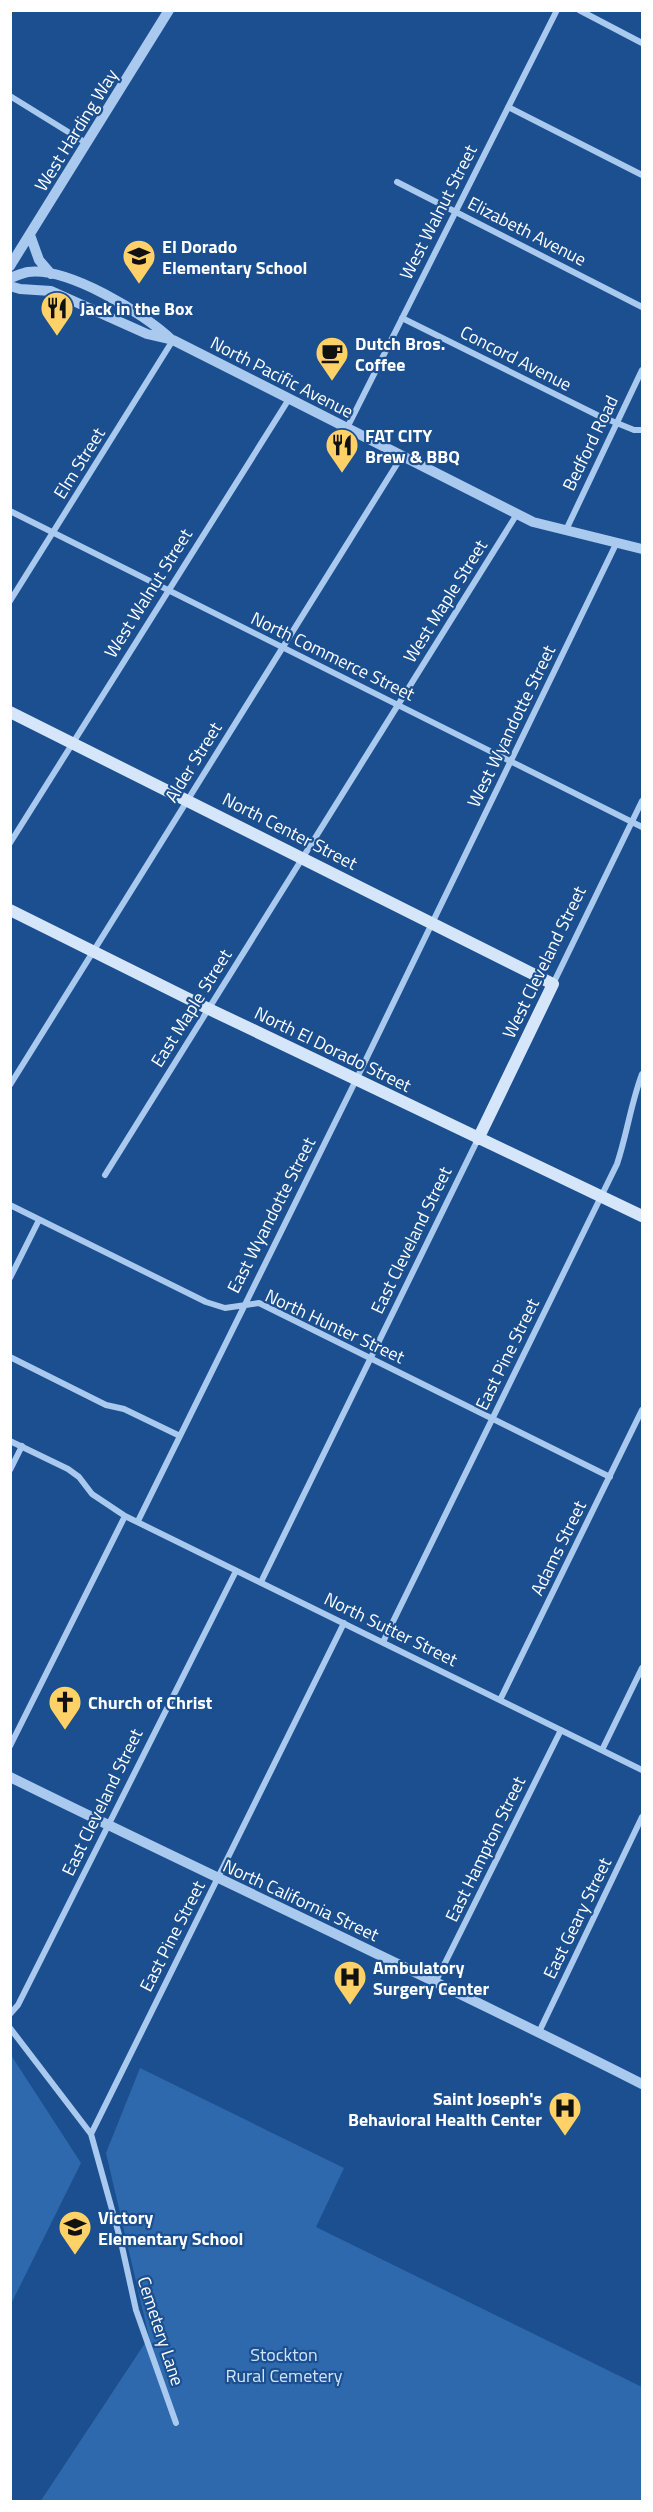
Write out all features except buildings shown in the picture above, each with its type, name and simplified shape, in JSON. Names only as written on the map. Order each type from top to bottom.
[{"type":"main road","name":"North Center Street","points":[[10,712],[553,984]]},
{"type":"main road","name":"North El Dorado Street","points":[[10,910],[356,1080],[642,1216]]},
{"type":"main road","name":"West Cleveland Street","points":[[478,1139],[553,984]]},
{"type":"street","name":"West Harding Way","points":[[10,266],[169,10]]},
{"type":"street","name":"West Walnut Street","points":[[347,428],[556,10]]},
{"type":"street","points":[[579,10],[642,43]]},
{"type":"street","points":[[10,96],[86,143]]},
{"type":"street","points":[[508,107],[642,175]]},
{"type":"street","name":"Elizabeth Avenue","points":[[397,182],[642,306]]},
{"type":"street","points":[[30,235],[39,260],[51,274]]},
{"type":"street","name":"North Pacific Avenue","points":[[10,278],[28,272],[61,276],[95,290],[154,322],[172,340]]},
{"type":"street","name":"North Pacific Avenue","points":[[10,286],[51,291],[147,334],[172,340],[533,522],[642,549]]},
{"type":"street","name":"Concord Avenue","points":[[402,318],[617,424],[634,430],[642,430]]},
{"type":"street","name":"Elm Street","points":[[10,601],[172,340]]},
{"type":"street","name":"Bedford Road","points":[[566,530],[642,370]]},
{"type":"street","name":"West Walnut Street","points":[[10,843],[289,399]]},
{"type":"street","name":"Alder Street","points":[[10,1085],[402,456]]},
{"type":"street","name":"North Commerce Street","points":[[10,511],[642,826]]},
{"type":"street","name":"West Maple Street","points":[[304,858],[517,514]]},
{"type":"street","name":"West Wyandotte Street","points":[[431,922],[616,542]]},
{"type":"street","name":"West Cleveland Street","points":[[553,984],[642,801]]},
{"type":"street","name":"East Maple Street","points":[[105,1175],[304,858]]},
{"type":"street","name":"East Wyandotte Street","points":[[138,1521],[356,1080],[431,922]]},
{"type":"street","name":"East Pine Street","points":[[383,1642],[617,1164],[625,1138],[632,1100],[642,1074]]},
{"type":"street","name":"East Cleveland Street","points":[[261,1582],[478,1139]]},
{"type":"street","name":"North Hunter Street","points":[[10,1205],[206,1302],[225,1308],[259,1303],[610,1477]]},
{"type":"street","points":[[10,1278],[39,1220]]},
{"type":"street","points":[[10,1357],[106,1405],[124,1408],[180,1436]]},
{"type":"street","name":"Adams Street","points":[[500,1700],[642,1410]]},
{"type":"street","name":"North Sutter Street","points":[[10,1441],[68,1469],[79,1477],[92,1494],[125,1516],[642,1770]]},
{"type":"street","points":[[10,1470],[22,1446]]},
{"type":"street","points":[[10,1746],[125,1516]]},
{"type":"street","name":"East Cleveland Street","points":[[10,2014],[18,2005],[236,1570]]},
{"type":"street","name":"East Pine Street","points":[[91,2134],[344,1623]]},
{"type":"street","points":[[602,1750],[642,1668]]},
{"type":"street","name":"East Hampton Street","points":[[436,1982],[561,1730]]},
{"type":"street","name":"North California Street","points":[[10,1777],[642,2084]]},
{"type":"street","name":"East Geary Street","points":[[539,2032],[642,1817]]},
{"type":"street","name":"Cemetery Lane","points":[[10,2028],[91,2134],[121,2242],[136,2310],[176,2422]]},
{"type":"green space","points":[[11,2055],[81,2163],[10,2304]]},
{"type":"green space","name":"Stockton Rural Cemetery","points":[[140,2068],[344,2168],[316,2227],[642,2387],[642,2501],[40,2502],[149,2337],[106,2153]]},
{"type":"place","name":"El Dorado Elementary School","points":[[139,285]]},
{"type":"place","name":"Jack in the Box","points":[[57,337]]},
{"type":"place","name":"Dutch Bros. Coffee","points":[[332,382]]},
{"type":"place","name":"FAT CITY Brew & BBQ","points":[[342,474]]},
{"type":"place","name":"Church of Christ","points":[[65,1731]]},
{"type":"place","name":"Ambulatory Surgery Center","points":[[350,2006]]},
{"type":"place","name":"Saint Joseph's Behavioral Health Center","points":[[565,2137]]},
{"type":"place","name":"Victory Elementary School","points":[[75,2256]]}]
